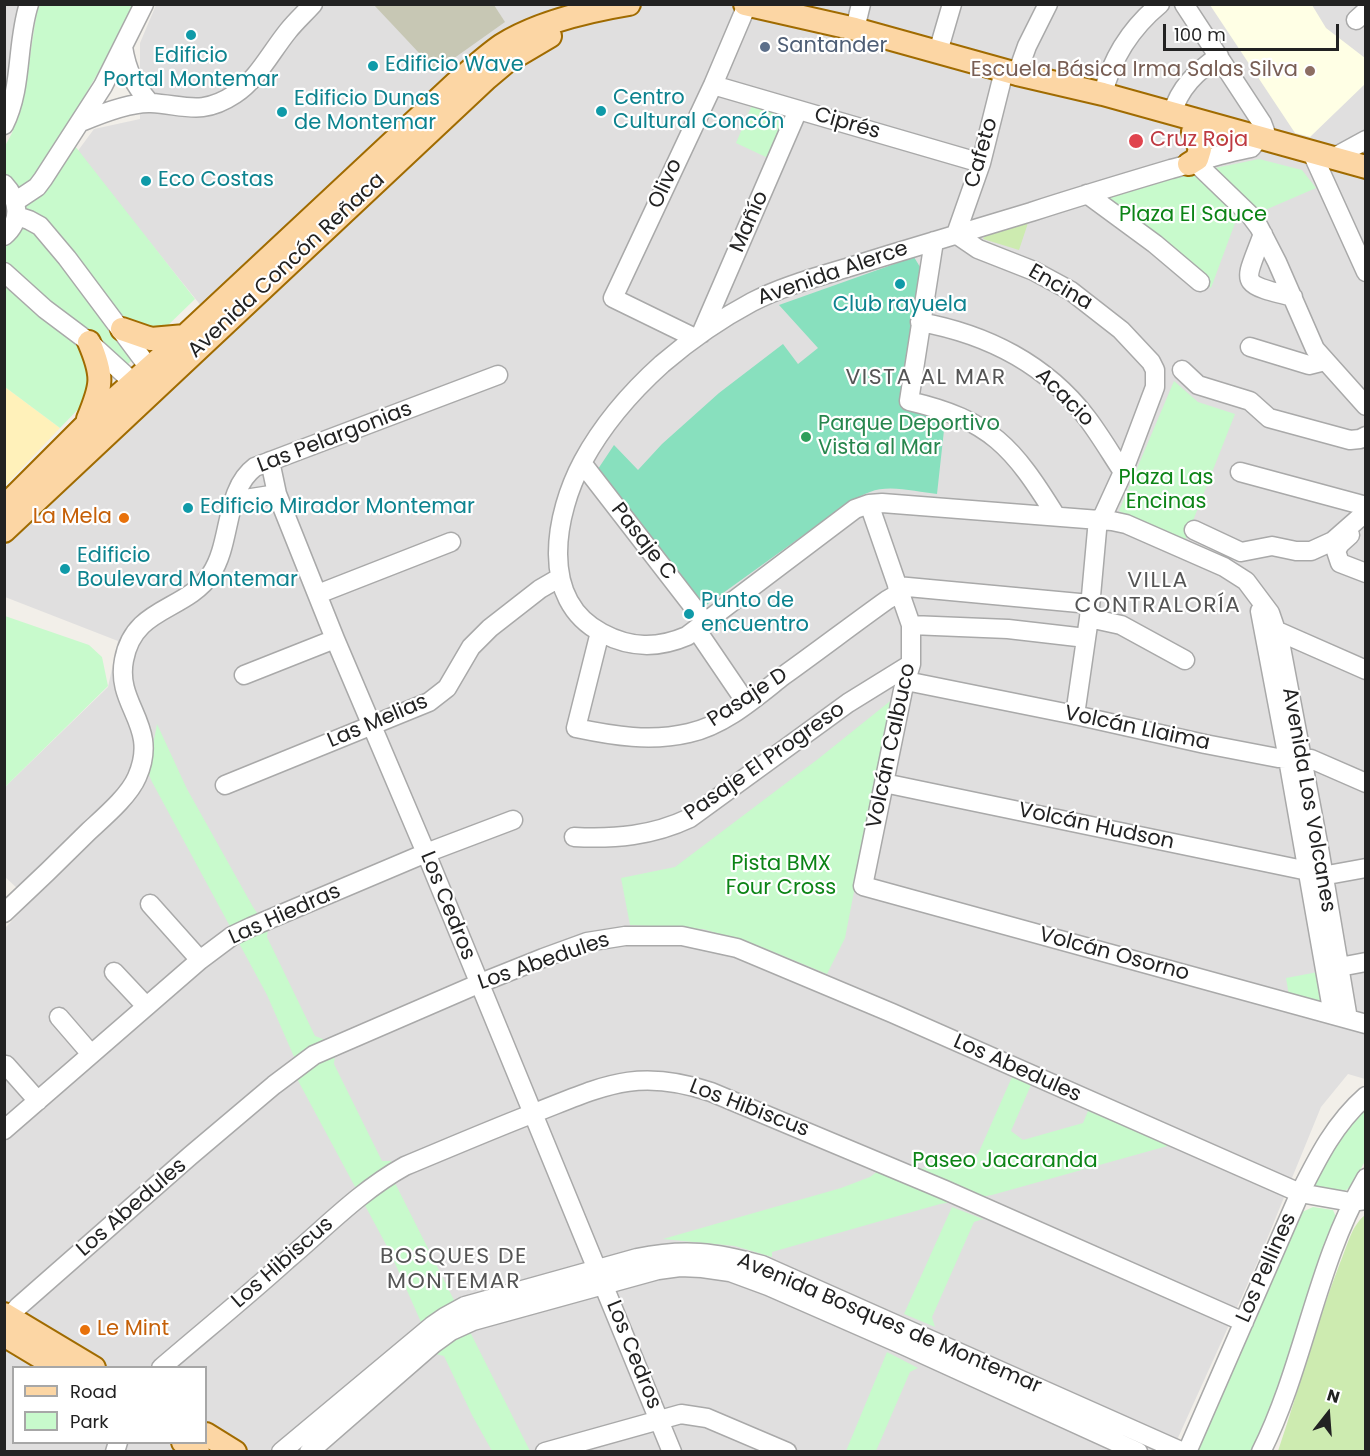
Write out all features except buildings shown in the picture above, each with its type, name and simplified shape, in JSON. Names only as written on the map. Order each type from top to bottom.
[{"type":"main road","name":"Avenida Concón Reñaca","points":[[4,531],[185,336],[484,58],[529,31],[581,15],[629,4]]},
{"type":"main road","points":[[758,6],[855,29],[1011,73],[1103,94],[1172,114],[1256,143]]},
{"type":"main road","name":"Avenida Concón Reñaca","points":[[4,507],[87,424],[145,381],[487,78],[506,62],[581,15]]},
{"type":"main road","points":[[1011,73],[1071,96],[1193,132],[1365,167]]},
{"type":"main road","points":[[1192,163],[1197,159],[1200,149],[1193,132]]},
{"type":"main road","points":[[1320,158],[1365,178]]},
{"type":"main road","points":[[122,329],[151,339],[185,336]]},
{"type":"main road","points":[[87,424],[99,391],[100,379],[97,362],[89,342]]},
{"type":"main road","points":[[6,1324],[56,1366]]},
{"type":"main road","points":[[6,1324],[90,1366]]},
{"type":"main road","points":[[207,1435],[235,1452]]},
{"type":"main road","points":[[185,1444],[198,1452]]},
{"type":"street","points":[[4,125],[15,98],[22,37],[29,4]]},
{"type":"street","points":[[4,236],[14,225],[16,208],[43,179],[103,86],[144,4]]},
{"type":"street","points":[[81,122],[108,111],[150,102],[191,108],[209,106],[228,99],[245,87],[289,29],[313,4]]},
{"type":"street","points":[[855,29],[861,4]]},
{"type":"street","points":[[938,52],[952,4]]},
{"type":"street","name":"Cafeto","points":[[956,234],[1011,73],[1048,4]]},
{"type":"street","points":[[1103,94],[1113,63],[1127,38],[1160,4]]},
{"type":"street","points":[[1184,4],[1262,123],[1265,131],[1256,143]]},
{"type":"street","name":"Olivo","points":[[698,336],[613,298],[713,85],[758,6]]},
{"type":"street","points":[[123,48],[126,67],[136,87],[150,102]]},
{"type":"street","points":[[1172,114],[1177,97],[1189,81],[1205,65],[1219,56]]},
{"type":"street","name":"Ciprés","points":[[713,85],[981,163]]},
{"type":"street","name":"Mañío","points":[[698,336],[798,110]]},
{"type":"street","points":[[1365,140],[1320,158],[1365,272]]},
{"type":"street","name":"Avenida Alerce","points":[[1100,519],[882,503],[869,504],[849,513],[701,625],[676,640],[658,645],[628,644],[600,632],[582,620],[566,598],[559,578],[558,549],[563,515],[582,463],[627,401],[661,365],[730,314],[779,290],[1256,143]]},
{"type":"street","points":[[1192,163],[1250,215],[1263,234],[1315,349],[1365,406]]},
{"type":"street","points":[[4,184],[16,208],[40,226],[122,329],[145,381]]},
{"type":"street","points":[[1088,194],[1155,244],[1200,282]]},
{"type":"street","name":"Encina","points":[[956,234],[978,249],[1034,271],[1071,291],[1121,330],[1151,362],[1155,370],[1155,387],[1123,472]]},
{"type":"street","points":[[1263,234],[1248,275],[1250,283],[1257,288],[1293,297]]},
{"type":"street","points":[[934,241],[909,401],[944,410],[997,438],[1016,456],[1056,516]]},
{"type":"street","points":[[4,272],[45,309],[145,381]]},
{"type":"street","name":"Acacio","points":[[920,322],[977,336],[1012,353],[1045,375],[1086,417],[1123,472]]},
{"type":"street","points":[[1250,347],[1309,365],[1324,361]]},
{"type":"street","points":[[1182,370],[1198,385],[1250,401],[1269,418],[1350,440],[1365,436]]},
{"type":"street","name":"Las Pelargonias","points":[[4,913],[109,812],[136,780],[143,762],[144,742],[142,729],[123,683],[125,654],[134,634],[147,619],[193,592],[210,576],[220,557],[241,482],[250,471],[270,461],[498,375]]},
{"type":"street","name":"Los Cedros","points":[[270,461],[277,494],[335,639],[426,853],[672,1452]]},
{"type":"street","name":"Pasaje C","points":[[582,463],[701,625],[747,704]]},
{"type":"street","points":[[1075,715],[1100,519],[1123,472]]},
{"type":"street","points":[[1240,472],[1365,506]]},
{"type":"street","points":[[236,498],[277,494]]},
{"type":"street","name":"Volcán Calbuco","points":[[863,886],[908,673],[911,625],[869,504]]},
{"type":"street","points":[[1194,530],[1241,552],[1272,546],[1296,551],[1311,551],[1333,541],[1365,512]]},
{"type":"street","name":"Avenida Los Volcanes","points":[[1100,519],[1126,525],[1224,567],[1236,573],[1252,587],[1270,631],[1340,1017]]},
{"type":"street","points":[[1365,522],[1340,544],[1336,551],[1340,563],[1365,573]]},
{"type":"street","points":[[318,594],[451,543]]},
{"type":"street","name":"Las Melias","points":[[225,784],[429,702],[447,688],[471,647],[490,628],[540,589],[559,578]]},
{"type":"street","points":[[898,590],[1089,611],[1185,660]]},
{"type":"street","name":"Pasaje D","points":[[600,632],[576,728],[622,737],[647,738],[691,733],[710,726],[747,704],[898,590]]},
{"type":"street","points":[[911,625],[1008,628],[1086,638]]},
{"type":"street","points":[[1270,631],[1365,670]]},
{"type":"street","points":[[243,675],[335,639]]},
{"type":"street","name":"Volcán Llaima","points":[[908,673],[1075,715],[1205,744],[1320,762],[1365,783]]},
{"type":"street","name":"Pasaje El Progreso","points":[[574,837],[603,838],[668,829],[690,818],[848,703],[908,673]]},
{"type":"street","name":"Volcán Hudson","points":[[884,783],[1315,873]]},
{"type":"street","name":"Las Hiedras","points":[[4,1130],[200,960],[232,936],[426,853],[513,820]]},
{"type":"street","points":[[1315,873],[1365,868]]},
{"type":"street","name":"Volcán Osorno","points":[[863,886],[1365,1024]]},
{"type":"street","points":[[150,904],[200,960]]},
{"type":"street","name":"Los Abedules","points":[[6,1324],[190,1156],[298,1066],[327,1049],[543,958],[587,942],[625,936],[663,934],[719,943],[793,970],[1300,1193],[1358,1201]]},
{"type":"street","points":[[1332,969],[1365,962]]},
{"type":"street","points":[[114,972],[146,1006]]},
{"type":"street","points":[[59,1017],[91,1054]]},
{"type":"street","points":[[6,1065],[38,1101]]},
{"type":"street","name":"Los Hibiscus","points":[[163,1366],[288,1260],[359,1195],[380,1180],[405,1166],[610,1084],[650,1080],[696,1087],[945,1190],[1244,1322]]},
{"type":"street","name":"Los Pellines","points":[[1187,1452],[1300,1193],[1319,1155],[1335,1128],[1365,1096]]},
{"type":"street","points":[[1261,1452],[1279,1411],[1316,1294],[1358,1201],[1365,1178]]},
{"type":"street","name":"Avenida Bosques de Montemar","points":[[309,1452],[451,1331],[473,1321],[601,1277],[654,1255],[690,1252],[726,1255],[762,1265],[1183,1452]]},
{"type":"street","name":"Avenida Bosques de Montemar","points":[[281,1452],[445,1317],[465,1306],[601,1277],[680,1267],[730,1272],[768,1286],[1138,1452]]},
{"type":"street","points":[[545,1452],[681,1414],[696,1415],[787,1452]]},
{"type":"shaded area","points":[[5,5],[23,5],[5,111]]},
{"type":"shaded area","points":[[156,5],[1365,5],[1365,1079],[1348,1074],[1321,1107],[1258,1261],[1172,1451],[5,1452],[5,928],[31,901],[5,877],[5,787],[108,687],[118,641],[5,597],[5,546],[101,452],[227,338],[77,152],[94,129],[140,119],[140,43]]},
{"type":"shaded area","points":[[374,5],[494,5],[505,22],[436,71]]},
{"type":"shaded area","name":"Escuela Básica Irma Salas Silva","points":[[1210,5],[1312,5],[1326,28],[1365,58],[1365,84],[1310,137],[1295,133]]},
{"type":"green space","points":[[38,4],[135,5],[64,132],[195,299],[127,365],[96,338],[89,398],[60,428],[5,387],[5,146],[12,133],[24,95]]},
{"type":"green space","points":[[752,105],[785,117],[768,158],[736,143]]},
{"type":"green space","name":"Plaza El Sauce","points":[[1259,159],[1302,170],[1316,188],[1235,223],[1211,288],[1159,242],[1102,200],[1191,173]]},
{"type":"green space","points":[[1028,223],[1019,250],[983,239],[985,235]]},
{"type":"green space","name":"Parque Deportivo Vista al Mar","points":[[914,257],[920,267],[904,403],[945,421],[937,494],[886,489],[857,498],[705,606],[598,469],[614,445],[638,470],[662,444],[719,393],[783,344],[798,364],[818,348],[779,305]]},
{"type":"green space","name":"Plaza Las Encinas","points":[[1174,381],[1198,402],[1235,414],[1185,541],[1119,511]]},
{"type":"green space","points":[[5,616],[89,645],[102,657],[108,686],[5,787]]},
{"type":"green space","name":"Pista BMX Four Cross","points":[[894,698],[887,722],[845,938],[827,974],[759,946],[703,929],[630,925],[621,878],[675,867],[818,759]]},
{"type":"green space","points":[[157,724],[187,789],[253,907],[268,929],[267,937],[315,1036],[323,1039],[335,1054],[334,1064],[382,1161],[391,1161],[395,1183],[530,1451],[492,1451],[444,1356],[435,1354],[390,1252],[295,1075],[295,1059],[267,995],[151,780],[148,771]]},
{"type":"green space","points":[[1318,972],[1324,1005],[1289,996],[1286,978]]},
{"type":"green space","name":"Paseo Jacaranda","points":[[1012,1077],[1031,1085],[1011,1131],[1023,1140],[1083,1123],[1088,1111],[1171,1145],[992,1195],[940,1204],[772,1252],[772,1257],[735,1246],[663,1239],[841,1188],[870,1177],[878,1171],[919,1169],[978,1154]]},
{"type":"green space","points":[[1365,1109],[1365,1161],[1352,1186],[1343,1192],[1318,1191],[1313,1182],[1334,1144],[1342,1132]]},
{"type":"green space","points":[[952,1207],[983,1219],[974,1222],[932,1317],[935,1327],[904,1314]]},
{"type":"green space","points":[[1313,1207],[1333,1210],[1339,1224],[1286,1371],[1253,1451],[1195,1452],[1300,1213]]},
{"type":"green space","points":[[1365,1215],[1365,1451],[1278,1451],[1331,1286],[1353,1231]]},
{"type":"green space","points":[[887,1352],[918,1368],[910,1372],[876,1451],[846,1451]]},
{"type":"sand","points":[[5,387],[60,428],[5,486]]},
{"type":"place","name":"Edificio Portal Montemar","points":[[191,35]]},
{"type":"place","name":"Santander","points":[[765,47]]},
{"type":"place","name":"Edificio Wave","points":[[373,66]]},
{"type":"place","name":"Escuela Básica Irma Salas Silva","points":[[1310,71]]},
{"type":"place","name":"Centro Cultural Concón","points":[[601,111]]},
{"type":"place","name":"Edificio Dunas de Montemar","points":[[282,112]]},
{"type":"place","name":"Cruz Roja","points":[[1136,141]]},
{"type":"place","name":"Eco Costas","points":[[146,181]]},
{"type":"place","name":"Club rayuela","points":[[900,284]]},
{"type":"place","name":"Parque Deportivo Vista al Mar","points":[[806,437]]},
{"type":"place","name":"Edificio Mirador Montemar","points":[[188,508]]},
{"type":"place","name":"La Mela","points":[[124,518]]},
{"type":"place","name":"Edificio Boulevard Montemar","points":[[65,569]]},
{"type":"place","name":"Punto de encuentro","points":[[689,614]]},
{"type":"place","name":"Le Mint","points":[[85,1330]]},
{"type":"district","name":"VISTA AL MAR","points":[[926,378]]},
{"type":"district","name":"VILLA CONTRALORÍA","points":[[1158,594]]},
{"type":"district","name":"BOSQUES DE MONTEMAR","points":[[454,1270]]}]
